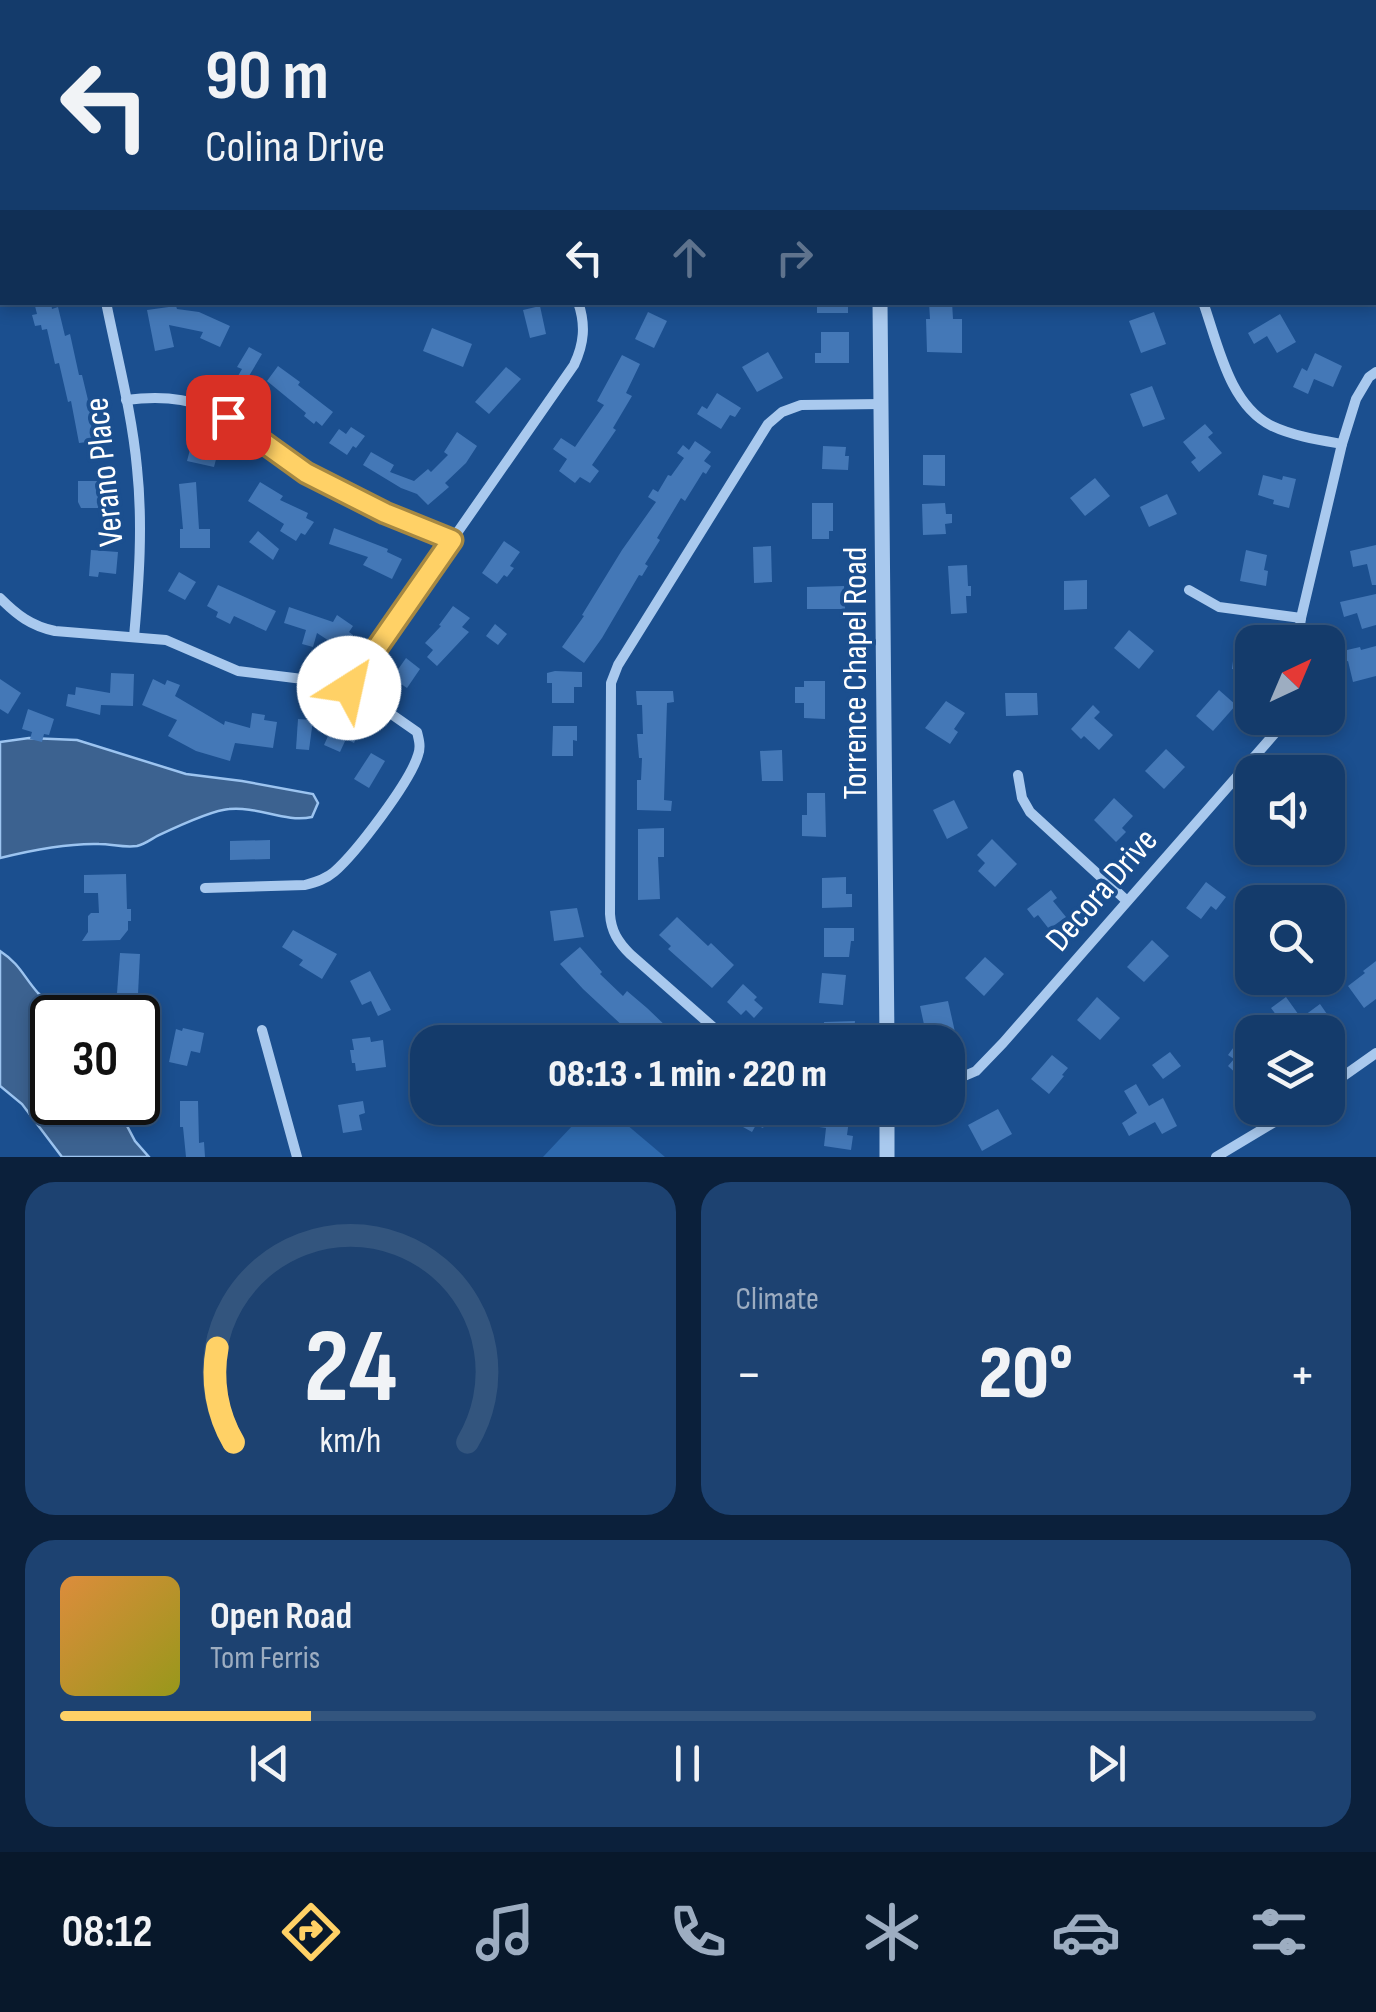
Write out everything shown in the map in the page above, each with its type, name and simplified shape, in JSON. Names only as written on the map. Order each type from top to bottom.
[{"type":"street","name":"Verano Place","points":[[107,305],[138,468],[134,637]]},
{"type":"street","points":[[349,688],[574,365],[583,336],[579,305]]},
{"type":"street","name":"Torrence Chapel Road","points":[[880,305],[886,1025]]},
{"type":"street","points":[[1204,305],[1237,392],[1249,407],[1272,426],[1342,444]]},
{"type":"street","points":[[1300,625],[1342,444],[1356,399],[1376,372]]},
{"type":"street","points":[[126,400],[166,398],[205,406],[228,417],[297,468],[342,493],[452,540]]},
{"type":"street","points":[[711,1025],[630,954],[613,930],[610,683],[768,424],[782,412],[800,406],[882,404]]},
{"type":"street","points":[[1190,590],[1219,607],[1301,618]]},
{"type":"street","points":[[0,598],[26,622],[39,628],[177,643],[238,671],[324,681],[349,688],[417,732],[418,757],[408,777],[334,872],[318,882],[287,887],[205,888]]},
{"type":"street","name":"Decora Drive","points":[[965,1076],[976,1071],[1273,735]]},
{"type":"street","points":[[1018,775],[1022,798],[1030,812],[1127,901]]},
{"type":"street","points":[[262,1030],[297,1157]]},
{"type":"street","points":[[1345,1075],[1376,1053]]},
{"type":"street","points":[[887,1125],[888,1157]]},
{"type":"street","points":[[1216,1157],[1270,1125]]},
{"type":"shaded area","points":[[29,738],[77,740],[186,774],[313,794],[318,803],[312,817],[229,809],[193,820],[137,846],[74,845],[0,858],[0,742]]},
{"type":"shaded area","points":[[0,951],[40,995],[30,995],[30,1115],[0,1086]]},
{"type":"shaded area","points":[[38,1125],[127,1125],[149,1157],[62,1157]]},
{"type":"shaded area","points":[[573,1125],[627,1125],[665,1157],[543,1157]]},
{"type":"building","points":[[35,305],[58,307],[65,336],[70,334],[82,375],[94,441],[79,443],[59,363],[55,364],[47,329],[35,326],[32,315],[37,314]]},
{"type":"building","points":[[817,305],[848,305],[848,313],[817,313]]},
{"type":"building","points":[[929,305],[952,305],[953,319],[962,319],[962,353],[927,352],[926,319],[930,319]]},
{"type":"building","points":[[176,306],[230,326],[220,347],[200,338],[203,332],[169,325],[174,347],[155,351],[147,310]]},
{"type":"building","points":[[540,306],[546,334],[530,338],[523,310]]},
{"type":"building","points":[[648,312],[667,321],[654,348],[635,339]]},
{"type":"building","points":[[1154,312],[1166,344],[1141,353],[1129,321]]},
{"type":"building","points":[[1280,314],[1296,342],[1277,353],[1267,336],[1254,344],[1248,333]]},
{"type":"building","points":[[432,328],[472,344],[463,367],[423,351]]},
{"type":"building","points":[[821,332],[849,332],[849,363],[815,363],[815,353],[821,353]]},
{"type":"building","points":[[249,347],[262,354],[246,381],[238,376],[242,369],[237,367]]},
{"type":"building","points":[[768,352],[783,378],[757,392],[742,367]]},
{"type":"building","points":[[1315,353],[1342,366],[1333,387],[1314,379],[1308,394],[1293,387],[1302,368],[1307,371]]},
{"type":"building","points":[[622,355],[640,364],[626,393],[632,396],[613,428],[616,430],[592,465],[599,471],[590,483],[580,477],[575,483],[559,471],[567,459],[553,449],[561,438],[575,447],[604,405],[597,401]]},
{"type":"building","points":[[278,366],[333,412],[322,426],[304,416],[306,413],[267,381]]},
{"type":"building","points":[[506,367],[521,379],[489,414],[475,402]]},
{"type":"building","points":[[1152,386],[1165,419],[1143,427],[1130,394]]},
{"type":"building","points":[[717,393],[741,408],[735,417],[730,415],[721,429],[697,414],[702,406],[707,409]]},
{"type":"building","points":[[1205,424],[1213,433],[1208,437],[1222,453],[1199,472],[1191,462],[1196,458],[1183,442]]},
{"type":"building","points":[[351,427],[365,436],[347,455],[329,443],[339,429],[346,434]]},
{"type":"building","points":[[457,432],[477,446],[445,483],[449,487],[428,505],[417,494],[363,465],[371,452],[394,465],[390,472],[414,481],[428,469],[431,472],[448,455],[444,452]]},
{"type":"building","points":[[193,438],[219,448],[214,467],[187,461]]},
{"type":"building","points":[[695,441],[711,452],[704,461],[711,466],[685,501],[681,498],[657,538],[660,540],[645,564],[648,566],[584,663],[562,647],[656,502],[648,497],[653,489],[658,492],[684,458],[677,453],[683,445],[689,450]]},
{"type":"building","points":[[823,446],[846,447],[848,470],[822,469]]},
{"type":"building","points":[[923,455],[945,455],[945,486],[923,485]]},
{"type":"building","points":[[1263,475],[1296,479],[1289,508],[1258,495]]},
{"type":"building","points":[[1095,478],[1110,496],[1085,516],[1070,498]]},
{"type":"building","points":[[78,481],[102,481],[102,508],[81,508]]},
{"type":"building","points":[[196,482],[199,529],[210,529],[210,548],[180,548],[183,529],[179,484]]},
{"type":"building","points":[[260,482],[283,496],[280,500],[308,513],[306,518],[314,522],[305,535],[301,533],[296,541],[280,531],[284,524],[248,501]]},
{"type":"building","points":[[1167,494],[1177,514],[1149,527],[1140,507]]},
{"type":"building","points":[[812,503],[833,503],[833,531],[829,531],[829,539],[812,539]]},
{"type":"building","points":[[945,503],[946,514],[952,514],[952,523],[945,524],[946,534],[923,535],[922,504]]},
{"type":"building","points":[[334,528],[388,549],[387,552],[402,559],[392,579],[363,565],[368,557],[329,544]]},
{"type":"building","points":[[258,531],[279,549],[273,560],[249,542]]},
{"type":"building","points":[[504,541],[520,552],[510,566],[514,568],[497,584],[482,573]]},
{"type":"building","points":[[1376,545],[1376,585],[1372,585],[1367,564],[1353,567],[1350,551]]},
{"type":"building","points":[[771,546],[772,582],[754,583],[753,547]]},
{"type":"building","points":[[91,550],[118,552],[116,574],[99,572],[98,577],[89,576]]},
{"type":"building","points":[[1246,550],[1267,555],[1266,586],[1240,581]]},
{"type":"building","points":[[967,565],[971,596],[966,596],[967,613],[951,614],[948,566]]},
{"type":"building","points":[[179,572],[196,582],[185,600],[168,591]]},
{"type":"building","points":[[1087,580],[1087,609],[1064,610],[1064,581]]},
{"type":"building","points":[[218,585],[276,611],[266,631],[234,616],[230,624],[216,617],[218,612],[207,606]]},
{"type":"building","points":[[844,586],[845,609],[807,609],[807,587]]},
{"type":"building","points":[[1376,594],[1376,625],[1362,629],[1357,613],[1344,617],[1340,602]]},
{"type":"building","points":[[453,606],[470,618],[462,627],[469,632],[437,666],[427,657],[433,650],[425,643]]},
{"type":"building","points":[[289,607],[333,622],[337,615],[353,626],[349,632],[353,635],[343,650],[317,633],[313,647],[302,644],[306,630],[284,623]]},
{"type":"building","points":[[495,624],[507,634],[498,645],[486,636]]},
{"type":"building","points":[[1129,630],[1154,651],[1139,669],[1114,648]]},
{"type":"building","points":[[1376,646],[1376,676],[1353,682],[1348,661],[1345,662],[1345,647],[1361,650]]},
{"type":"building","points":[[406,658],[420,669],[407,688],[392,678]]},
{"type":"building","points":[[582,672],[582,687],[574,687],[574,703],[552,703],[552,683],[547,683],[547,673]]},
{"type":"building","points":[[111,673],[134,674],[133,706],[101,705],[100,715],[66,706],[68,694],[75,695],[76,687],[110,693]]},
{"type":"building","points":[[0,679],[21,693],[8,714],[0,709]]},
{"type":"building","points":[[153,679],[165,685],[167,680],[180,685],[175,696],[224,725],[225,721],[250,728],[252,713],[265,715],[264,720],[277,722],[273,748],[235,743],[230,761],[196,751],[168,736],[177,720],[142,705]]},
{"type":"building","points":[[804,681],[825,681],[825,719],[804,718],[804,703],[795,703],[795,687],[804,687]]},
{"type":"building","points":[[1219,690],[1235,704],[1213,731],[1196,716]]},
{"type":"building","points":[[636,691],[673,691],[674,702],[667,703],[664,800],[672,801],[671,811],[637,810],[642,758],[637,734],[643,734],[642,705],[637,705]]},
{"type":"building","points":[[1005,693],[1037,693],[1038,715],[1006,716]]},
{"type":"building","points":[[946,701],[965,713],[950,744],[925,728]]},
{"type":"building","points":[[1093,705],[1100,712],[1094,718],[1113,735],[1099,750],[1071,729]]},
{"type":"building","points":[[28,709],[54,719],[42,742],[30,739],[32,732],[22,729]]},
{"type":"building","points":[[298,719],[313,720],[309,750],[296,749]]},
{"type":"building","points":[[333,725],[359,731],[354,743],[346,739],[340,752],[324,745]]},
{"type":"building","points":[[553,726],[577,726],[573,756],[552,756]]},
{"type":"building","points":[[1166,749],[1185,767],[1164,789],[1145,771]]},
{"type":"building","points":[[782,750],[783,781],[762,781],[760,751]]},
{"type":"building","points":[[371,753],[385,761],[369,788],[354,779]]},
{"type":"building","points":[[807,793],[825,793],[826,837],[802,836]]},
{"type":"building","points":[[1114,798],[1133,816],[1116,842],[1094,820]]},
{"type":"building","points":[[954,800],[968,828],[947,839],[933,810]]},
{"type":"building","points":[[664,828],[664,857],[658,857],[660,899],[638,900],[638,829]]},
{"type":"building","points":[[992,839],[1017,864],[995,887],[978,871],[985,863],[977,855]]},
{"type":"building","points":[[270,840],[270,859],[230,860],[230,841]]},
{"type":"building","points":[[126,874],[127,909],[131,909],[128,930],[120,940],[82,941],[88,932],[88,916],[99,913],[98,893],[84,893],[84,875]]},
{"type":"building","points":[[846,877],[846,894],[852,894],[852,907],[822,908],[822,878]]},
{"type":"building","points":[[1206,882],[1226,897],[1216,910],[1211,906],[1201,919],[1186,908]]},
{"type":"building","points":[[1051,890],[1057,898],[1053,901],[1066,917],[1049,929],[1027,909]]},
{"type":"building","points":[[577,908],[584,937],[554,941],[550,911]]},
{"type":"building","points":[[677,917],[734,965],[712,988],[668,949],[671,946],[659,935]]},
{"type":"building","points":[[824,928],[854,928],[849,957],[824,957]]},
{"type":"building","points":[[293,930],[337,954],[322,979],[299,965],[303,960],[282,947]]},
{"type":"building","points":[[1152,940],[1169,956],[1144,982],[1127,967]]},
{"type":"building","points":[[580,947],[623,996],[627,991],[665,1025],[622,1025],[560,964]]},
{"type":"building","points":[[120,953],[140,954],[138,994],[117,993]]},
{"type":"building","points":[[985,957],[1004,974],[984,996],[965,978]]},
{"type":"building","points":[[1376,961],[1376,999],[1364,1008],[1348,986]]},
{"type":"building","points":[[370,971],[391,1010],[378,1016],[371,1001],[362,1005],[350,981]]},
{"type":"building","points":[[822,973],[846,975],[843,1005],[819,1003]]},
{"type":"building","points":[[743,984],[763,1008],[754,1018],[746,1010],[741,1015],[727,1002]]},
{"type":"building","points":[[1097,997],[1120,1018],[1100,1040],[1077,1020]]},
{"type":"building","points":[[1286,997],[1299,1015],[1276,1015],[1271,1008]]},
{"type":"building","points":[[948,1001],[953,1025],[924,1025],[920,1006]]},
{"type":"building","points":[[1320,1004],[1328,1015],[1305,1015]]},
{"type":"building","points":[[855,1021],[855,1025],[824,1022]]},
{"type":"building","points":[[176,1029],[204,1033],[200,1053],[191,1051],[187,1066],[169,1062]]},
{"type":"building","points":[[370,1037],[371,1042],[383,1040],[386,1067],[356,1071],[350,1050],[354,1050],[352,1039]]},
{"type":"building","points":[[1235,1045],[1235,1072],[1228,1066],[1234,1059],[1228,1055]]},
{"type":"building","points":[[1170,1052],[1181,1066],[1163,1079],[1152,1065]]},
{"type":"building","points":[[1052,1055],[1068,1068],[1049,1094],[1031,1079]]},
{"type":"building","points":[[1136,1084],[1149,1106],[1163,1098],[1177,1126],[1162,1134],[1155,1122],[1129,1136],[1122,1123],[1137,1113],[1124,1091]]},
{"type":"building","points":[[180,1101],[198,1101],[199,1143],[204,1142],[205,1157],[186,1157]]},
{"type":"building","points":[[363,1101],[365,1113],[359,1115],[362,1130],[343,1133],[338,1105]]},
{"type":"building","points":[[998,1109],[1012,1134],[982,1151],[968,1125]]},
{"type":"building","points":[[848,1125],[847,1135],[853,1136],[851,1150],[824,1146],[826,1128],[819,1127]]},
{"type":"route","points":[[228,417],[289,462],[342,493],[452,540],[349,688]]}]
